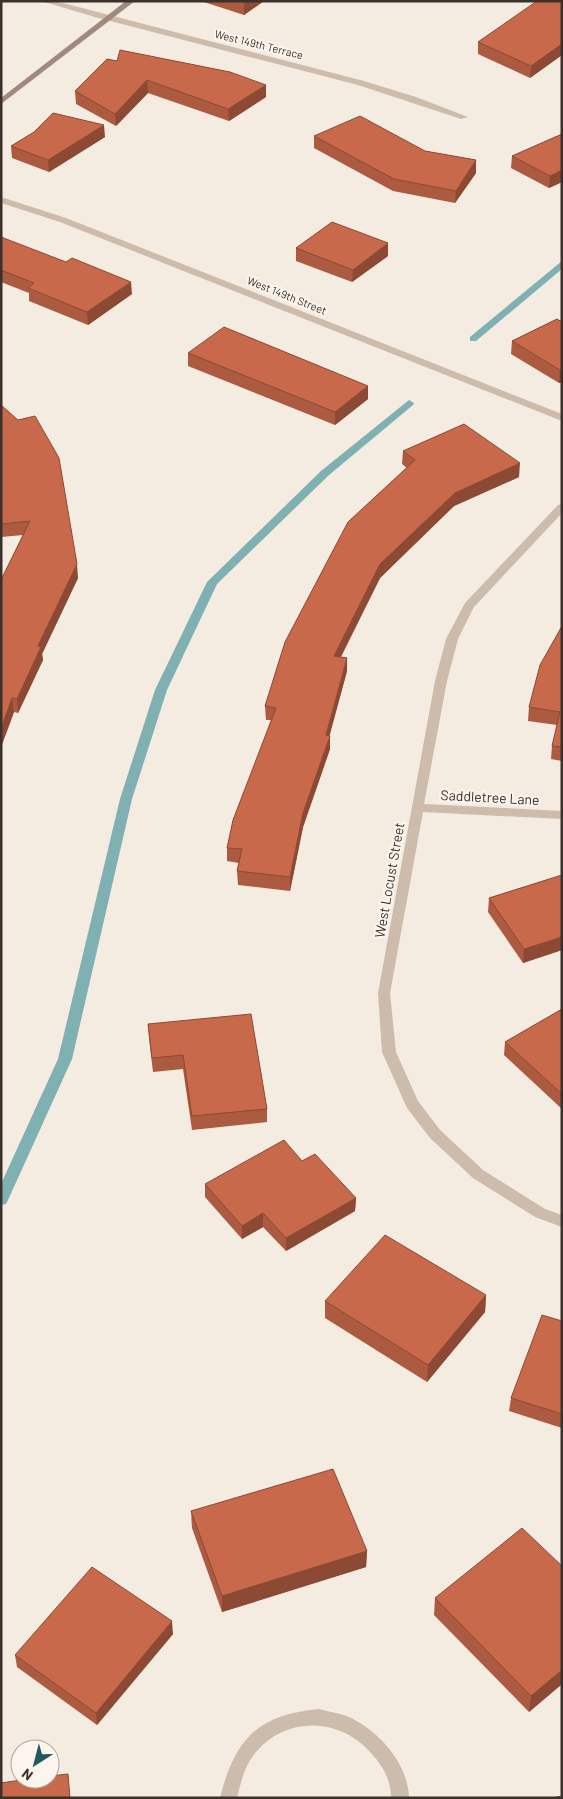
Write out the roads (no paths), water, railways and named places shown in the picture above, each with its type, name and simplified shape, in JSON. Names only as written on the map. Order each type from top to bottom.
[{"type":"street","name":"West 149th Terrace","points":[[46,1],[295,64],[422,101],[464,117]]},
{"type":"street","points":[[1,102],[131,1]]},
{"type":"street","name":"West 149th Street","points":[[1,200],[63,220],[562,418]]},
{"type":"street","name":"West Locust Street","points":[[562,507],[469,605],[452,639],[440,681],[384,993],[389,1052],[412,1104],[435,1134],[478,1174],[540,1213],[562,1221]]},
{"type":"street","name":"Saddletree Lane","points":[[417,808],[562,815]]},
{"type":"street","points":[[228,1798],[231,1777],[242,1755],[259,1736],[280,1723],[305,1718],[330,1719],[356,1728],[378,1745],[392,1768],[400,1798]]},
{"type":"waterway","points":[[473,339],[562,264]]},
{"type":"waterway","points":[[1,1200],[65,1059],[126,799],[161,690],[212,582],[325,473],[409,403]]}]
